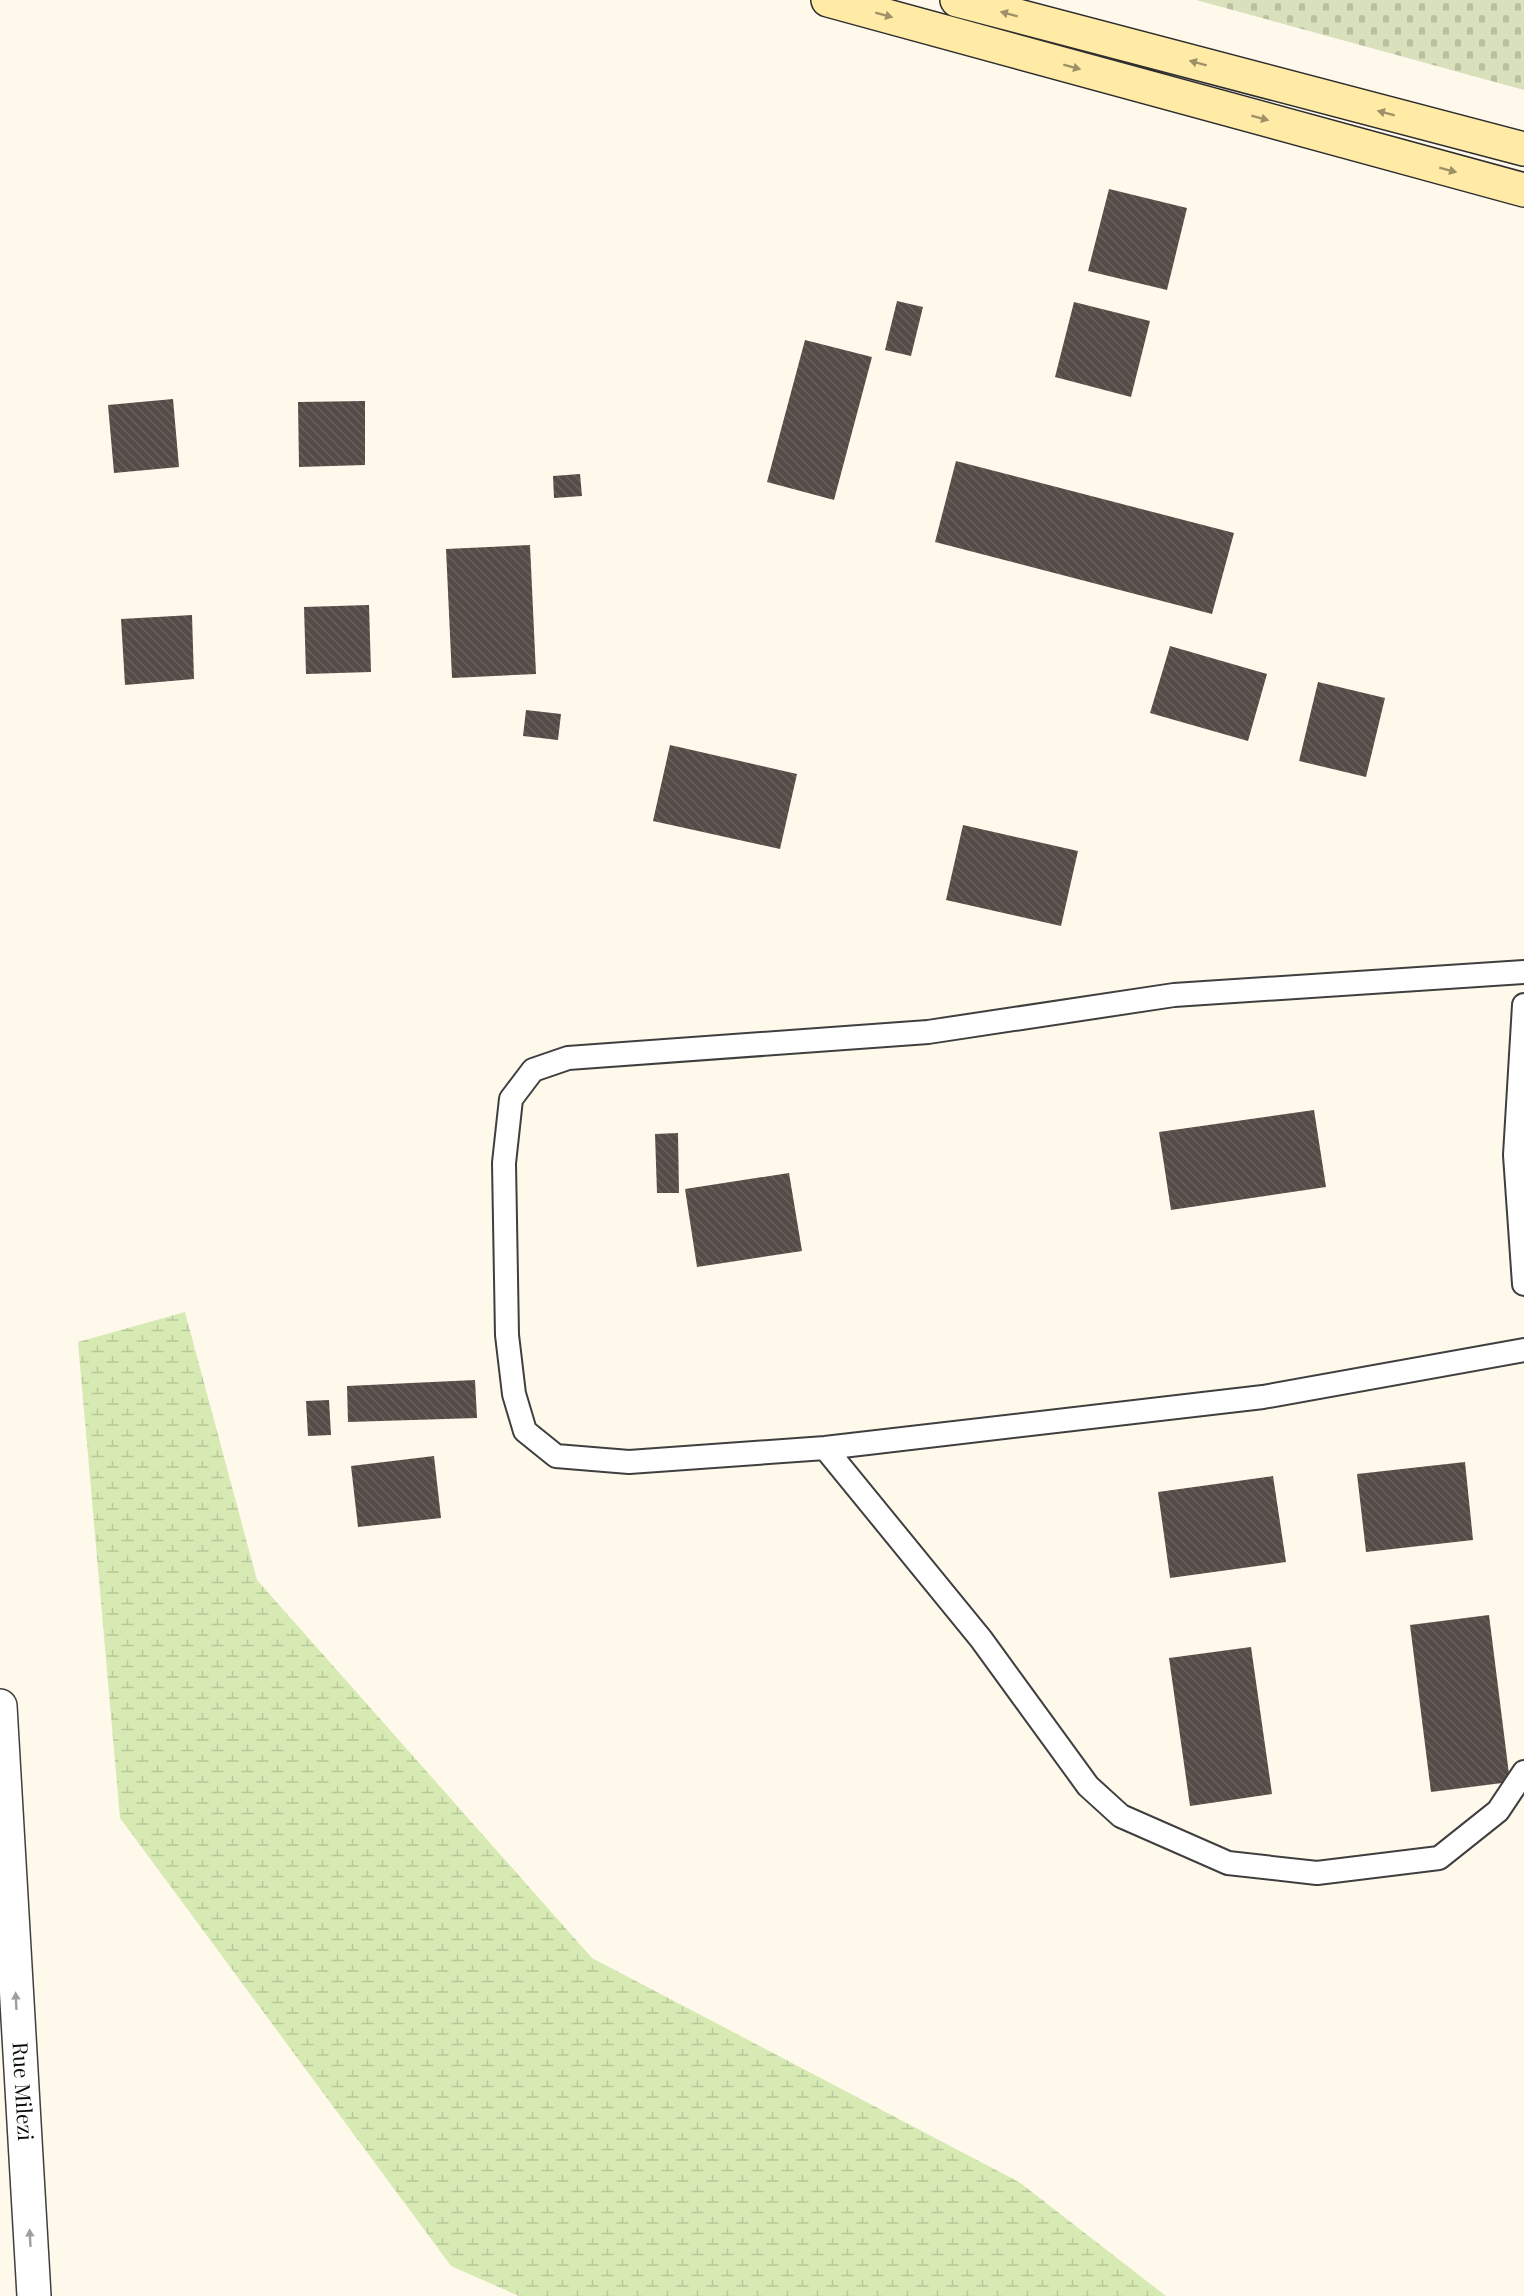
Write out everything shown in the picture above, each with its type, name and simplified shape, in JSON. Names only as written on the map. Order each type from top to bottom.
[{"type":"main road","points":[[828,0],[1524,190]]},
{"type":"main road","points":[[957,0],[1524,149]]},
{"type":"street","name":"Rue Milezi","points":[[0,1706],[34,2296]]},
{"type":"lane","points":[[1524,972],[1174,995],[928,1032],[568,1058],[533,1070],[511,1099],[504,1163],[507,1335],[514,1394],[525,1431],[556,1456],[629,1462],[825,1448],[1263,1397],[1524,1350]]},
{"type":"lane","points":[[1524,1005],[1515,1155],[1524,1284]]},
{"type":"lane","points":[[825,1448],[981,1639],[1088,1786],[1120,1816],[1228,1863],[1317,1873],[1439,1858],[1498,1811],[1524,1772]]},
{"type":"green space","points":[[1196,0],[1524,0],[1524,90]]},
{"type":"green space","points":[[185,1312],[257,1580],[592,1958],[1019,2182],[1166,2296],[519,2296],[451,2266],[120,1818],[78,1342]]},
{"type":"building","points":[[1109,189],[1187,208],[1167,290],[1088,271]]},
{"type":"building","points":[[897,301],[923,307],[911,356],[885,350]]},
{"type":"building","points":[[1074,302],[1150,321],[1131,397],[1055,377]]},
{"type":"building","points":[[805,340],[872,357],[834,500],[767,482]]},
{"type":"building","points":[[173,399],[179,467],[114,473],[108,405]]},
{"type":"building","points":[[365,401],[365,465],[299,467],[298,402]]},
{"type":"building","points":[[956,461],[1234,533],[1212,614],[935,542]]},
{"type":"building","points":[[580,474],[582,496],[554,498],[553,476]]},
{"type":"building","points":[[530,545],[536,674],[452,678],[446,549]]},
{"type":"building","points":[[369,605],[371,672],[306,674],[304,607]]},
{"type":"building","points":[[192,615],[194,679],[125,685],[121,619]]},
{"type":"building","points":[[1170,646],[1267,674],[1248,741],[1150,713]]},
{"type":"building","points":[[1318,682],[1385,698],[1366,777],[1299,761]]},
{"type":"building","points":[[526,710],[561,714],[558,740],[523,736]]},
{"type":"building","points":[[670,745],[797,774],[780,849],[653,821]]},
{"type":"building","points":[[963,825],[1078,851],[1061,926],[946,900]]},
{"type":"building","points":[[1314,1110],[1326,1187],[1171,1210],[1159,1132]]},
{"type":"building","points":[[678,1133],[679,1193],[657,1193],[655,1134]]},
{"type":"building","points":[[789,1173],[802,1251],[697,1267],[685,1189]]},
{"type":"building","points":[[475,1380],[477,1418],[348,1422],[347,1386]]},
{"type":"building","points":[[329,1400],[331,1435],[308,1436],[306,1401]]},
{"type":"building","points":[[434,1456],[441,1518],[358,1527],[351,1466]]},
{"type":"building","points":[[1465,1462],[1473,1540],[1366,1552],[1357,1474]]},
{"type":"building","points":[[1273,1476],[1286,1562],[1170,1578],[1158,1492]]},
{"type":"building","points":[[1489,1615],[1510,1782],[1431,1792],[1410,1625]]},
{"type":"building","points":[[1251,1647],[1272,1794],[1190,1806],[1169,1658]]}]
